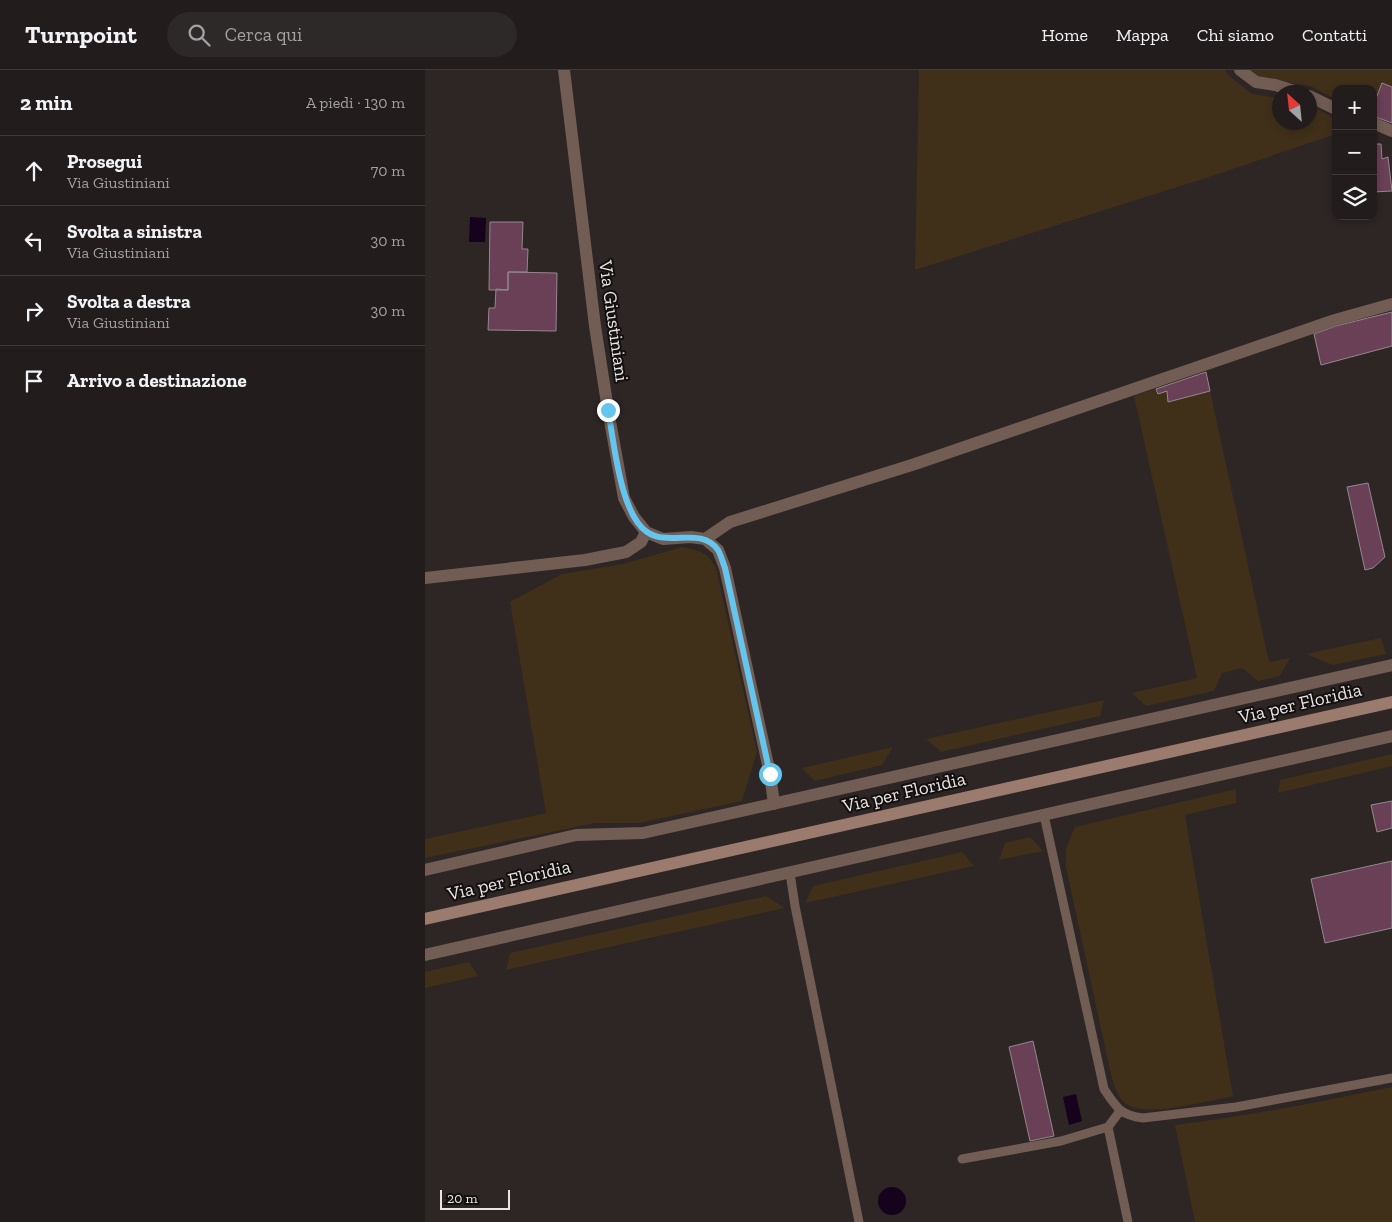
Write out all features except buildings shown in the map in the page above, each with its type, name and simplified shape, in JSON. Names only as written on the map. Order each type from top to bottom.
[{"type":"main road","name":"Via per Floridia","points":[[425,918],[1392,702]]},
{"type":"street","name":"Via Giustiniani","points":[[564,70],[595,326],[608,410],[625,498],[634,517],[646,532]]},
{"type":"street","points":[[1240,70],[1256,82],[1275,85]]},
{"type":"street","points":[[1317,100],[1332,107]]},
{"type":"street","points":[[1377,125],[1392,131]]},
{"type":"street","points":[[705,539],[730,522],[915,464],[1335,320],[1392,304]]},
{"type":"street","points":[[425,578],[585,560],[626,552],[641,542],[646,532],[663,538],[691,537],[705,539],[718,550],[725,568],[770,774],[774,804]]},
{"type":"street","points":[[425,870],[575,835],[643,833],[1392,664]]},
{"type":"street","points":[[425,955],[1392,736]]},
{"type":"lane","points":[[1044,815],[1105,1088],[1120,1111],[1130,1117],[1143,1118],[1236,1108],[1392,1078]]},
{"type":"lane","points":[[790,873],[859,1222]]},
{"type":"lane","points":[[962,1160],[1061,1141],[1109,1127],[1120,1111]]},
{"type":"lane","points":[[1109,1127],[1128,1222]]},
{"type":"shaded area","points":[[919,70],[1225,70],[1228,75],[1252,94],[1272,97],[1272,130],[1317,130],[1317,108],[1332,118],[1332,135],[1212,176],[915,270]]},
{"type":"shaded area","points":[[1248,70],[1392,70],[1392,123],[1377,117],[1377,85],[1332,85],[1332,97],[1317,90],[1317,85],[1304,85],[1261,78]]},
{"type":"shaded area","points":[[470,217],[486,218],[485,242],[469,242]]},
{"type":"shaded area","points":[[1206,372],[1269,662],[1290,658],[1280,676],[1258,681],[1242,668],[1222,673],[1214,691],[1146,706],[1132,693],[1197,678],[1134,396]]},
{"type":"shaded area","points":[[682,547],[706,555],[716,568],[757,752],[742,801],[639,823],[595,823],[425,858],[425,839],[546,813],[510,602],[562,574],[623,564]]},
{"type":"shaded area","points":[[1381,638],[1386,654],[1333,665],[1306,654]]},
{"type":"shaded area","points":[[1104,700],[1100,716],[941,752],[926,739]]},
{"type":"shaded area","points":[[893,747],[882,765],[815,781],[802,768]]},
{"type":"shaded area","points":[[1392,754],[1392,766],[1278,793],[1280,780]]},
{"type":"shaded area","points":[[1236,789],[1236,803],[1185,815],[1233,1096],[1162,1109],[1136,1108],[1123,1101],[1117,1093],[1112,1079],[1066,867],[1066,848],[1075,827]]},
{"type":"shaded area","points":[[1030,837],[1043,851],[999,860],[1005,843]]},
{"type":"shaded area","points":[[962,852],[974,866],[805,903],[813,886]]},
{"type":"shaded area","points":[[766,896],[785,908],[506,970],[510,953]]},
{"type":"shaded area","points":[[469,962],[478,976],[425,988],[425,972]]},
{"type":"shaded area","points":[[1392,1087],[1392,1222],[1195,1222],[1175,1125],[1284,1108]]},
{"type":"shaded area","points":[[1076,1094],[1082,1121],[1069,1125],[1063,1097]]},
{"type":"shaded area","points":[[892,1187],[902,1191],[906,1201],[902,1211],[892,1215],[882,1211],[878,1201],[882,1191]]},
{"type":"route","points":[[608,410],[625,498],[634,517],[646,532],[663,538],[691,537],[705,539],[718,550],[725,568],[770,774]]}]
